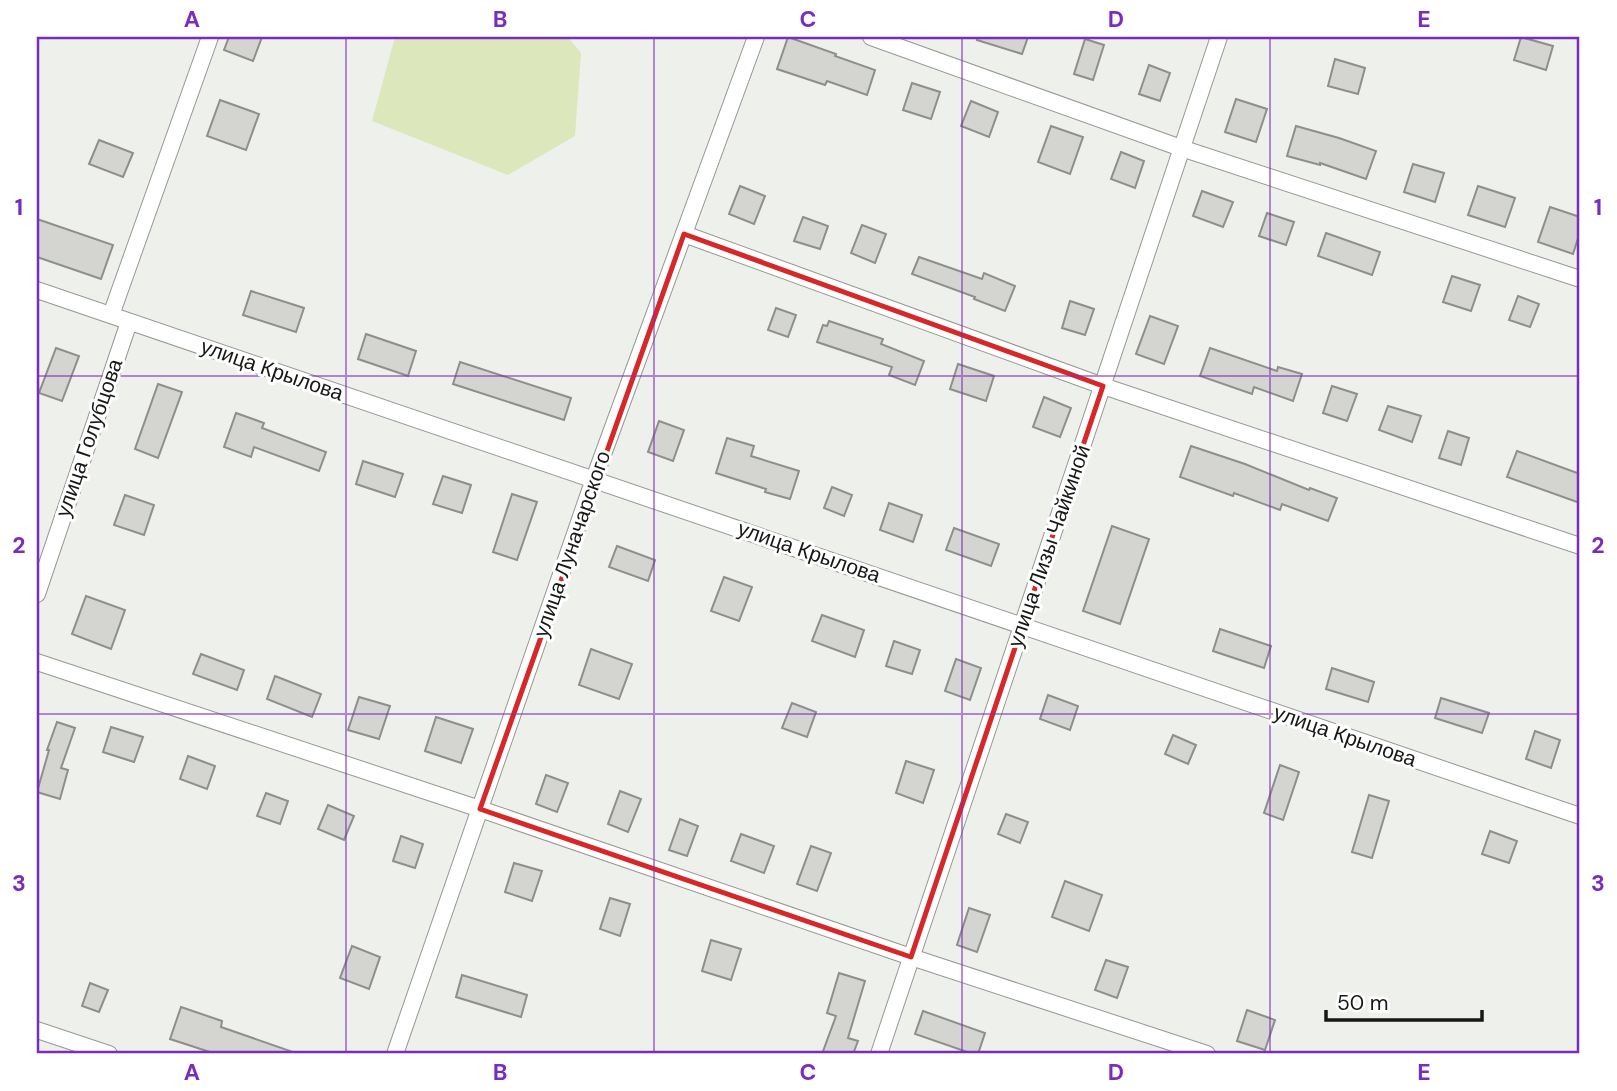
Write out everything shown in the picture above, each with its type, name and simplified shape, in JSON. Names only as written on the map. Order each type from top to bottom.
[{"type":"street","points":[[111,315],[210,37]]},
{"type":"street","name":"улица Луначарского","points":[[395,1054],[594,479],[756,37]]},
{"type":"street","points":[[871,37],[1181,148],[1580,279]]},
{"type":"street","name":"улица Лизы Чайкиной","points":[[879,1054],[1219,37]]},
{"type":"street","points":[[684,234],[1102,386],[1580,546]]},
{"type":"street","name":"улица Крылова","points":[[37,290],[1580,816]]},
{"type":"street","name":"улица Голубцова","points":[[37,594],[129,322]]},
{"type":"street","points":[[37,662],[480,808],[911,957],[1207,1054]]},
{"type":"street","points":[[37,1030],[109,1054]]},
{"type":"highlighted area","points":[[684,234],[1103,386],[911,957],[480,809]]},
{"type":"green space","points":[[395,37],[568,37],[581,53],[575,136],[508,175],[372,121]]},
{"type":"building","points":[[229,37],[262,37],[253,61],[224,50]]},
{"type":"building","points":[[788,37],[875,70],[867,95],[827,81],[825,85],[777,69]]},
{"type":"building","points":[[978,37],[1028,37],[1022,54],[977,40]]},
{"type":"building","points":[[1521,37],[1553,46],[1546,70],[1514,60]]},
{"type":"building","points":[[1085,39],[1104,45],[1093,80],[1074,74]]},
{"type":"building","points":[[1335,59],[1365,68],[1358,94],[1328,86]]},
{"type":"building","points":[[1149,65],[1170,73],[1160,101],[1139,94]]},
{"type":"building","points":[[912,83],[940,92],[931,119],[903,110]]},
{"type":"building","points":[[1236,99],[1267,109],[1256,142],[1225,132]]},
{"type":"building","points":[[220,100],[259,114],[246,150],[207,136]]},
{"type":"building","points":[[971,101],[998,112],[989,137],[961,126]]},
{"type":"building","points":[[1051,126],[1083,137],[1070,174],[1038,162]]},
{"type":"building","points":[[1296,126],[1376,151],[1366,179],[1320,163],[1287,156]]},
{"type":"building","points":[[99,140],[133,153],[123,177],[89,164]]},
{"type":"building","points":[[1121,152],[1144,161],[1135,188],[1111,179]]},
{"type":"building","points":[[1413,164],[1444,173],[1435,202],[1404,192]]},
{"type":"building","points":[[740,186],[765,196],[754,224],[729,214]]},
{"type":"building","points":[[1478,186],[1515,198],[1505,227],[1468,215]]},
{"type":"building","points":[[1202,191],[1233,202],[1223,227],[1193,216]]},
{"type":"building","points":[[1550,207],[1580,217],[1580,232],[1573,254],[1538,242]]},
{"type":"building","points":[[1267,213],[1294,222],[1286,245],[1259,236]]},
{"type":"building","points":[[803,217],[828,226],[820,249],[794,241]]},
{"type":"building","points":[[37,219],[113,245],[101,279],[37,257]]},
{"type":"building","points":[[862,225],[886,234],[875,263],[851,253]]},
{"type":"building","points":[[1326,233],[1380,252],[1372,275],[1318,256]]},
{"type":"building","points":[[919,257],[982,279],[984,273],[1015,286],[1005,311],[912,274]]},
{"type":"building","points":[[1452,276],[1480,285],[1471,311],[1443,302]]},
{"type":"building","points":[[251,291],[304,308],[296,332],[243,315]]},
{"type":"building","points":[[1518,296],[1539,304],[1530,327],[1509,320]]},
{"type":"building","points":[[1070,301],[1094,309],[1085,335],[1062,328]]},
{"type":"building","points":[[776,308],[796,315],[788,337],[768,330]]},
{"type":"building","points":[[1150,316],[1178,326],[1164,364],[1136,354]]},
{"type":"building","points":[[829,321],[883,339],[881,344],[924,361],[915,385],[889,375],[892,367],[817,342],[823,325],[827,326]]},
{"type":"building","points":[[366,334],[416,351],[408,376],[358,359]]},
{"type":"building","points":[[56,348],[79,356],[62,401],[39,393]]},
{"type":"building","points":[[1210,348],[1277,371],[1278,367],[1302,374],[1293,401],[1254,387],[1252,394],[1200,376]]},
{"type":"building","points":[[460,362],[571,398],[564,420],[453,384]]},
{"type":"building","points":[[958,364],[994,376],[986,401],[950,389]]},
{"type":"building","points":[[158,384],[182,392],[158,458],[135,449]]},
{"type":"building","points":[[1332,386],[1357,394],[1347,421],[1323,413]]},
{"type":"building","points":[[1044,397],[1071,408],[1060,437],[1033,427]]},
{"type":"building","points":[[1388,406],[1421,416],[1412,442],[1379,430]]},
{"type":"building","points":[[236,413],[264,423],[262,428],[326,452],[319,471],[254,447],[251,457],[224,447]]},
{"type":"building","points":[[659,421],[684,430],[673,461],[648,452]]},
{"type":"building","points":[[1448,431],[1469,438],[1461,465],[1439,458]]},
{"type":"building","points":[[727,438],[754,446],[751,456],[799,471],[790,499],[716,473]]},
{"type":"building","points":[[1191,446],[1337,498],[1328,521],[1282,504],[1280,510],[1180,477]]},
{"type":"building","points":[[1517,451],[1580,474],[1580,503],[1507,477]]},
{"type":"building","points":[[363,461],[403,474],[395,497],[356,484]]},
{"type":"building","points":[[443,476],[471,485],[462,513],[433,504]]},
{"type":"building","points":[[832,487],[852,495],[844,516],[824,508]]},
{"type":"building","points":[[512,494],[537,502],[517,560],[493,552]]},
{"type":"building","points":[[125,495],[154,505],[144,535],[114,525]]},
{"type":"building","points":[[889,503],[922,515],[913,542],[880,530]]},
{"type":"building","points":[[1112,526],[1149,539],[1120,624],[1083,611]]},
{"type":"building","points":[[954,528],[999,544],[991,566],[946,550]]},
{"type":"building","points":[[617,546],[655,560],[648,581],[609,567]]},
{"type":"building","points":[[724,577],[752,587],[739,621],[711,611]]},
{"type":"building","points":[[86,596],[125,610],[111,649],[72,634]]},
{"type":"building","points":[[822,615],[864,630],[855,657],[812,641]]},
{"type":"building","points":[[1220,629],[1271,646],[1264,668],[1213,651]]},
{"type":"building","points":[[894,641],[920,650],[912,674],[886,666]]},
{"type":"building","points":[[591,649],[632,664],[619,699],[579,685]]},
{"type":"building","points":[[201,654],[244,670],[237,690],[193,674]]},
{"type":"building","points":[[956,659],[981,668],[970,700],[945,691]]},
{"type":"building","points":[[1332,668],[1374,682],[1368,702],[1326,689]]},
{"type":"building","points":[[275,676],[321,694],[312,717],[267,699]]},
{"type":"building","points":[[1048,695],[1078,706],[1070,730],[1040,719]]},
{"type":"building","points":[[359,697],[390,706],[379,739],[348,730]]},
{"type":"building","points":[[1441,698],[1489,713],[1482,733],[1435,718]]},
{"type":"building","points":[[792,703],[816,712],[807,737],[782,728]]},
{"type":"building","points":[[436,717],[473,729],[461,763],[425,751]]},
{"type":"building","points":[[57,722],[75,728],[61,768],[68,770],[60,799],[37,792]]},
{"type":"building","points":[[111,727],[143,737],[134,762],[103,752]]},
{"type":"building","points":[[1535,731],[1560,740],[1551,768],[1526,759]]},
{"type":"building","points":[[1173,735],[1196,745],[1188,764],[1165,754]]},
{"type":"building","points":[[188,756],[215,766],[207,789],[180,779]]},
{"type":"building","points":[[906,761],[934,770],[923,803],[896,793]]},
{"type":"building","points":[[1280,765],[1299,772],[1283,820],[1264,813]]},
{"type":"building","points":[[546,775],[568,783],[557,812],[536,804]]},
{"type":"building","points":[[620,791],[641,799],[628,832],[608,824]]},
{"type":"building","points":[[266,793],[288,801],[280,824],[257,816]]},
{"type":"building","points":[[1369,795],[1389,801],[1372,858],[1352,852]]},
{"type":"building","points":[[328,805],[354,816],[344,840],[318,829]]},
{"type":"building","points":[[1006,814],[1028,822],[1020,843],[998,834]]},
{"type":"building","points":[[680,819],[698,826],[687,856],[669,850]]},
{"type":"building","points":[[1490,831],[1517,841],[1509,863],[1482,854]]},
{"type":"building","points":[[741,834],[774,846],[764,873],[731,861]]},
{"type":"building","points":[[401,836],[423,844],[415,868],[393,861]]},
{"type":"building","points":[[811,846],[831,853],[817,891],[797,884]]},
{"type":"building","points":[[514,863],[542,871],[532,901],[505,892]]},
{"type":"building","points":[[1065,881],[1102,895],[1089,931],[1052,917]]},
{"type":"building","points":[[610,898],[630,904],[620,936],[600,929]]},
{"type":"building","points":[[969,908],[990,915],[977,952],[957,945]]},
{"type":"building","points":[[711,940],[741,949],[731,980],[702,971]]},
{"type":"building","points":[[352,946],[380,957],[369,989],[340,978]]},
{"type":"building","points":[[1106,960],[1128,967],[1117,998],[1095,990]]},
{"type":"building","points":[[839,973],[865,981],[848,1038],[858,1041],[853,1054],[822,1054],[836,1016],[827,1013]]},
{"type":"building","points":[[462,975],[527,995],[521,1017],[456,997]]},
{"type":"building","points":[[90,983],[108,990],[99,1012],[82,1006]]},
{"type":"building","points":[[181,1007],[222,1021],[221,1027],[293,1052],[216,1054],[170,1039]]},
{"type":"building","points":[[1247,1010],[1275,1020],[1265,1050],[1237,1041]]},
{"type":"building","points":[[923,1011],[985,1033],[978,1054],[915,1034]]}]
